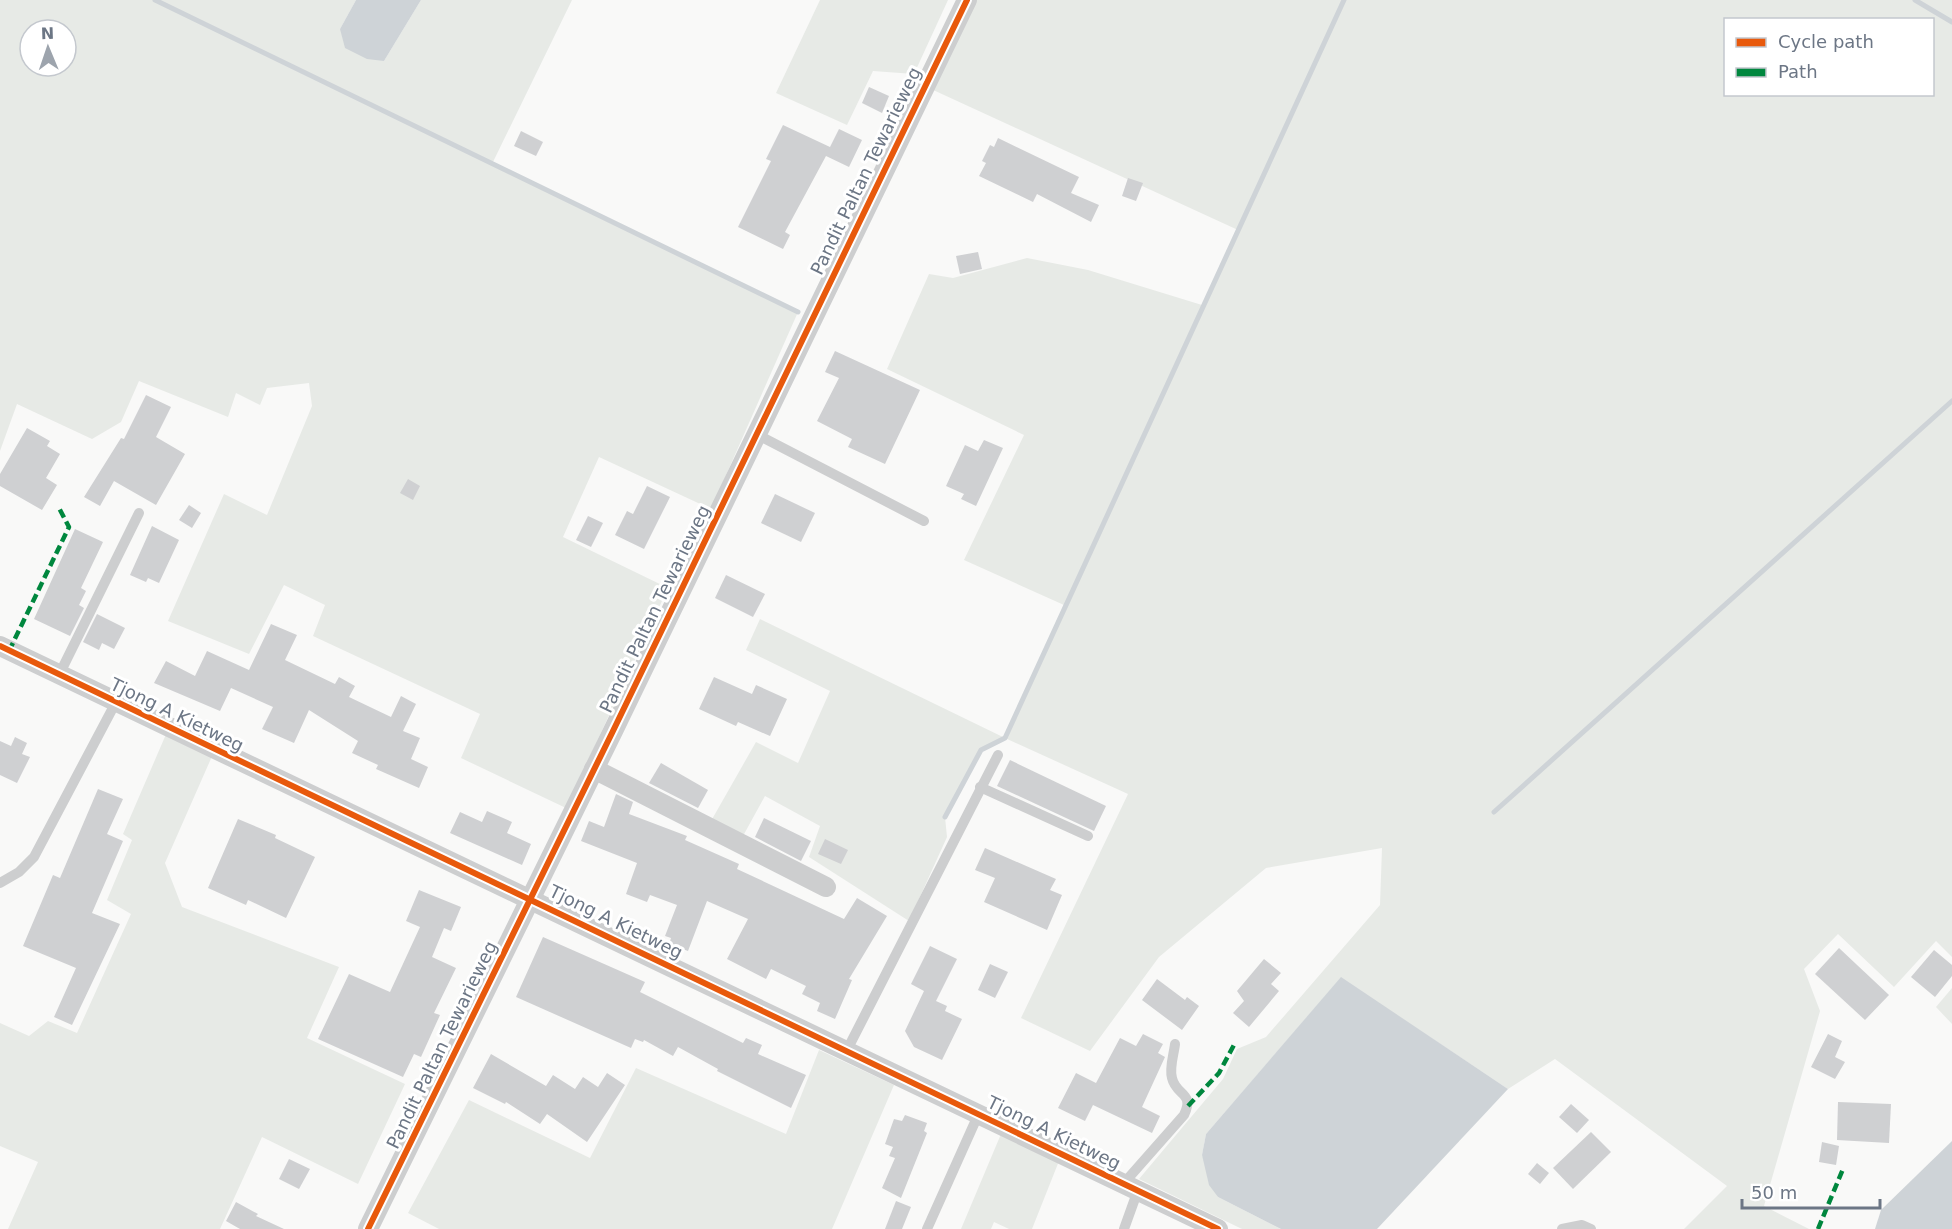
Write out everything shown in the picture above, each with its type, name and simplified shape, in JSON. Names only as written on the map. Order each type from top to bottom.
[{"type":"street","name":"Pandit Paltan Tewarieweg","points":[[368,1229],[967,0]]},
{"type":"street","name":"Tjong A Kietweg","points":[[0,646],[531,898],[1218,1229]]},
{"type":"street","points":[[594,769],[826,887]]},
{"type":"lane","points":[[756,434],[924,521]]},
{"type":"lane","points":[[59,675],[139,513]]},
{"type":"lane","points":[[0,883],[19,872],[34,857],[116,702]]},
{"type":"lane","points":[[847,1050],[980,786],[998,755]]},
{"type":"lane","points":[[980,786],[1088,836]]},
{"type":"lane","points":[[1124,1229],[1131,1186],[1184,1115],[1188,1106],[1187,1099],[1174,1085],[1171,1076],[1175,1044]]},
{"type":"lane","points":[[927,1229],[978,1113]]},
{"type":"lane","points":[[1562,1229],[1582,1225],[1591,1229]]},
{"type":"shaded area","points":[[0,0],[356,0],[340,29],[384,61],[421,0],[572,0],[492,164],[798,312],[711,509],[599,457],[563,537],[668,588],[566,808],[461,758],[480,714],[313,636],[325,605],[284,585],[249,654],[168,621],[224,494],[267,515],[312,406],[309,383],[267,388],[260,405],[236,393],[228,417],[139,381],[121,422],[92,439],[17,404],[0,451]]},
{"type":"shaded area","points":[[356,0],[421,0],[384,61],[367,59],[345,48],[340,29]]},
{"type":"shaded area","points":[[820,0],[948,0],[914,74],[873,71],[847,125],[776,93]]},
{"type":"shaded area","points":[[974,0],[1952,0],[1952,957],[1936,941],[1894,987],[1838,934],[1804,969],[1820,1011],[1764,1206],[1809,1229],[1684,1229],[1727,1186],[1555,1059],[1508,1089],[1341,978],[1206,1134],[1202,1155],[1218,1197],[1281,1229],[1242,1229],[1139,1179],[1223,1079],[1237,1049],[1266,1037],[1380,905],[1382,848],[1266,868],[1159,957],[1090,1051],[1021,1018],[1128,794],[1005,738],[1064,605],[964,560],[1024,435],[887,369],[929,274],[953,278],[1027,258],[1088,270],[1202,305],[1238,230],[931,89]]},
{"type":"shaded area","points":[[760,619],[1005,738],[981,750],[945,817],[947,837],[909,921],[809,857],[820,826],[765,796],[743,836],[711,821],[756,742],[798,763],[830,691],[746,650]]},
{"type":"shaded area","points":[[167,732],[213,754],[165,863],[182,907],[339,967],[307,1038],[405,1084],[358,1184],[262,1137],[220,1229],[8,1229],[38,1162],[0,1146],[0,1023],[29,1036],[48,1021],[77,1033],[131,914],[107,900],[132,840],[123,834]]},
{"type":"shaded area","points":[[1341,977],[1508,1089],[1377,1229],[1281,1229],[1218,1197],[1209,1185],[1202,1155],[1206,1134]]},
{"type":"shaded area","points":[[1952,988],[1952,1024],[1936,1007]]},
{"type":"shaded area","points":[[819,1050],[894,1085],[832,1229],[439,1229],[408,1213],[469,1100],[590,1158],[636,1068],[786,1134]]},
{"type":"shaded area","points":[[1001,1134],[1059,1161],[1032,1229],[1009,1229],[994,1222],[991,1229],[961,1229]]},
{"type":"shaded area","points":[[1952,1141],[1952,1229],[1875,1229],[1881,1210]]},
{"type":"building","points":[[869,87],[889,96],[882,113],[862,103]]},
{"type":"building","points":[[783,125],[830,147],[839,129],[862,140],[849,167],[826,156],[785,232],[790,235],[783,249],[738,227],[771,161],[766,159]]},
{"type":"building","points":[[521,131],[543,142],[536,156],[514,146]]},
{"type":"building","points":[[998,138],[1079,177],[1071,193],[1099,205],[1091,222],[1037,194],[1033,202],[979,176],[986,163],[982,161],[990,145],[994,147]]},
{"type":"building","points":[[1128,178],[1143,183],[1136,201],[1122,196]]},
{"type":"building","points":[[978,252],[982,269],[960,274],[956,256]]},
{"type":"building","points":[[835,351],[920,390],[885,464],[848,447],[852,439],[817,421],[839,378],[825,372]]},
{"type":"building","points":[[146,395],[171,407],[156,437],[185,454],[156,505],[114,481],[100,506],[84,497],[121,438],[124,439]]},
{"type":"building","points":[[27,428],[50,441],[47,446],[60,454],[46,478],[57,485],[42,510],[0,486],[0,474]]},
{"type":"building","points":[[984,440],[1003,448],[976,506],[961,499],[964,494],[946,486],[965,445],[978,451]]},
{"type":"building","points":[[408,479],[420,486],[413,500],[400,493]]},
{"type":"building","points":[[647,486],[670,497],[644,549],[615,535],[627,511],[633,514]]},
{"type":"building","points":[[775,494],[815,513],[801,542],[761,523]]},
{"type":"building","points":[[189,505],[201,513],[192,528],[179,520]]},
{"type":"building","points":[[588,516],[603,523],[591,547],[576,540]]},
{"type":"building","points":[[152,526],[179,540],[159,583],[148,578],[146,582],[130,575]]},
{"type":"building","points":[[75,529],[103,542],[81,588],[86,591],[79,605],[84,608],[70,636],[34,619]]},
{"type":"building","points":[[726,575],[765,594],[753,617],[715,598]]},
{"type":"building","points":[[97,614],[125,628],[114,649],[102,643],[99,650],[83,642]]},
{"type":"building","points":[[271,624],[297,635],[285,660],[335,684],[339,677],[355,686],[349,697],[391,717],[401,696],[416,704],[403,731],[420,738],[411,759],[428,767],[419,788],[376,769],[378,765],[352,753],[358,741],[309,710],[294,743],[262,729],[273,707],[231,688],[220,711],[154,683],[166,661],[195,676],[207,651],[249,670]]},
{"type":"building","points":[[714,677],[752,694],[756,685],[787,699],[770,736],[738,722],[736,726],[699,709]]},
{"type":"building","points":[[15,737],[27,743],[22,754],[30,757],[17,783],[0,775],[0,741],[11,746]]},
{"type":"building","points":[[1010,760],[1106,806],[1094,831],[997,786]]},
{"type":"building","points":[[661,763],[708,790],[698,808],[649,783]]},
{"type":"building","points":[[98,789],[123,799],[107,834],[123,841],[92,913],[120,924],[72,1025],[54,1017],[76,968],[23,946],[53,875],[60,878]]},
{"type":"building","points":[[616,794],[633,802],[629,814],[687,836],[685,840],[739,864],[737,869],[844,919],[857,898],[887,916],[849,979],[852,980],[835,1019],[817,1011],[820,1003],[802,994],[806,986],[771,969],[766,979],[727,959],[748,919],[707,901],[688,951],[669,944],[671,938],[665,936],[677,905],[650,895],[647,902],[626,894],[637,863],[581,841],[589,821],[604,827]]},
{"type":"building","points":[[487,811],[512,822],[507,833],[531,844],[522,865],[450,833],[460,812],[482,822]]},
{"type":"building","points":[[764,818],[811,841],[801,861],[755,837]]},
{"type":"building","points":[[238,819],[276,835],[275,838],[315,857],[286,918],[248,900],[246,905],[208,888]]},
{"type":"building","points":[[825,839],[848,850],[841,864],[818,854]]},
{"type":"building","points":[[985,848],[1056,879],[1050,890],[1062,895],[1047,930],[984,902],[995,878],[975,870]]},
{"type":"building","points":[[419,890],[461,907],[451,931],[444,928],[432,957],[456,968],[434,1013],[440,1015],[421,1057],[414,1054],[403,1077],[318,1039],[349,974],[390,992],[420,927],[406,921]]},
{"type":"building","points":[[543,937],[645,982],[640,992],[743,1043],[746,1038],[762,1045],[758,1054],[806,1075],[791,1108],[717,1071],[718,1069],[678,1047],[673,1056],[644,1040],[643,1042],[635,1039],[631,1048],[516,997]]},
{"type":"building","points":[[930,946],[957,959],[936,1001],[947,1006],[945,1011],[962,1019],[942,1060],[914,1047],[905,1031],[924,991],[911,984]]},
{"type":"building","points":[[1839,948],[1889,995],[1865,1020],[1815,974]]},
{"type":"building","points":[[1934,950],[1952,965],[1952,976],[1935,997],[1911,977]]},
{"type":"building","points":[[1264,959],[1281,973],[1271,984],[1279,991],[1249,1027],[1233,1013],[1244,1001],[1237,991]]},
{"type":"building","points":[[990,964],[1008,972],[995,998],[978,990]]},
{"type":"building","points":[[1157,979],[1185,1000],[1187,997],[1199,1006],[1182,1030],[1142,1000]]},
{"type":"building","points":[[1143,1034],[1163,1044],[1158,1053],[1165,1057],[1142,1107],[1160,1116],[1152,1133],[1093,1105],[1085,1121],[1058,1108],[1076,1073],[1096,1083],[1120,1038],[1136,1046]]},
{"type":"building","points":[[1828,1034],[1842,1041],[1835,1057],[1845,1062],[1835,1079],[1811,1067]]},
{"type":"building","points":[[491,1054],[546,1086],[553,1075],[575,1089],[583,1077],[598,1087],[607,1073],[625,1085],[587,1142],[547,1114],[540,1124],[506,1102],[505,1104],[473,1088]]},
{"type":"building","points":[[1838,1102],[1891,1104],[1889,1143],[1837,1140]]},
{"type":"building","points":[[1571,1104],[1589,1120],[1577,1133],[1559,1117]]},
{"type":"building","points":[[905,1115],[927,1123],[924,1131],[927,1133],[901,1198],[882,1188],[895,1158],[889,1156],[893,1147],[885,1144],[894,1119],[902,1121]]},
{"type":"building","points":[[1591,1132],[1611,1152],[1573,1189],[1553,1168]]},
{"type":"building","points":[[1822,1142],[1839,1146],[1836,1165],[1819,1162]]},
{"type":"building","points":[[289,1159],[310,1169],[299,1189],[279,1179]]},
{"type":"building","points":[[1537,1163],[1549,1173],[1540,1184],[1528,1174]]},
{"type":"building","points":[[896,1201],[911,1207],[902,1229],[885,1229]]},
{"type":"building","points":[[236,1202],[258,1214],[256,1216],[284,1229],[240,1229],[226,1221]]},
{"type":"waterway","points":[[155,0],[798,312]]},
{"type":"waterway","points":[[945,817],[981,750],[1005,738],[1344,0]]},
{"type":"waterway","points":[[1915,0],[1952,22]]},
{"type":"waterway","points":[[1494,812],[1952,401]]},
{"type":"marked path","points":[[9,651],[69,527],[59,508]]},
{"type":"marked path","points":[[1188,1106],[1219,1073],[1235,1043]]},
{"type":"marked path","points":[[1818,1229],[1843,1169]]},
{"type":"cycle path","points":[[368,1229],[612,733],[967,0]]},
{"type":"cycle path","points":[[0,646],[1218,1229]]}]
